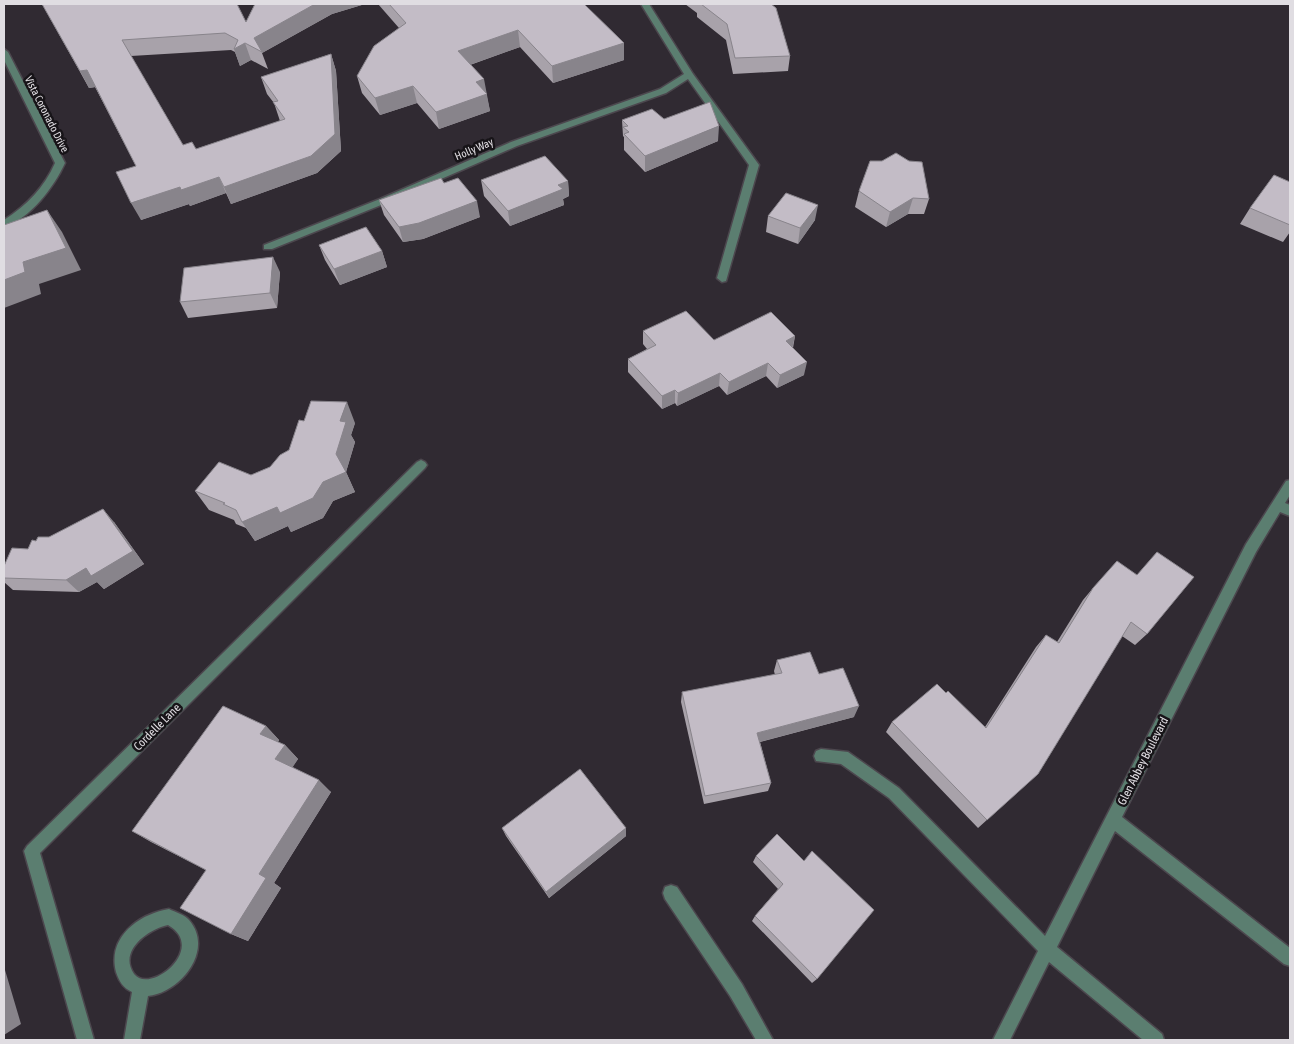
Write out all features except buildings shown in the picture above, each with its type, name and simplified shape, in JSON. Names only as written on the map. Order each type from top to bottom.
[{"type":"street","points":[[645,4],[689,76],[754,165],[722,278]]},
{"type":"street","name":"Vista Coronado Drive","points":[[4,52],[60,163],[55,176],[46,190],[33,204],[4,224]]},
{"type":"street","name":"Holly Way","points":[[268,247],[383,201],[514,144],[663,91],[689,76]]},
{"type":"street","name":"Cordelle Lane","points":[[85,1040],[32,850],[421,465]]},
{"type":"street","name":"Glen Abbey Boulevard","points":[[1001,1040],[1251,548],[1284,508],[1290,485]]},
{"type":"street","points":[[821,756],[843,757],[894,793],[1047,949],[1156,1040]]},
{"type":"street","points":[[1113,820],[1290,958]]},
{"type":"street","points":[[671,893],[736,990],[765,1040]]},
{"type":"street","points":[[169,917],[178,920],[185,926],[189,935],[188,957],[182,968],[163,984],[152,988],[141,988],[131,984],[125,975],[122,965],[123,953],[128,940],[147,922],[169,917]]},
{"type":"street","points":[[132,1040],[141,988]]}]
